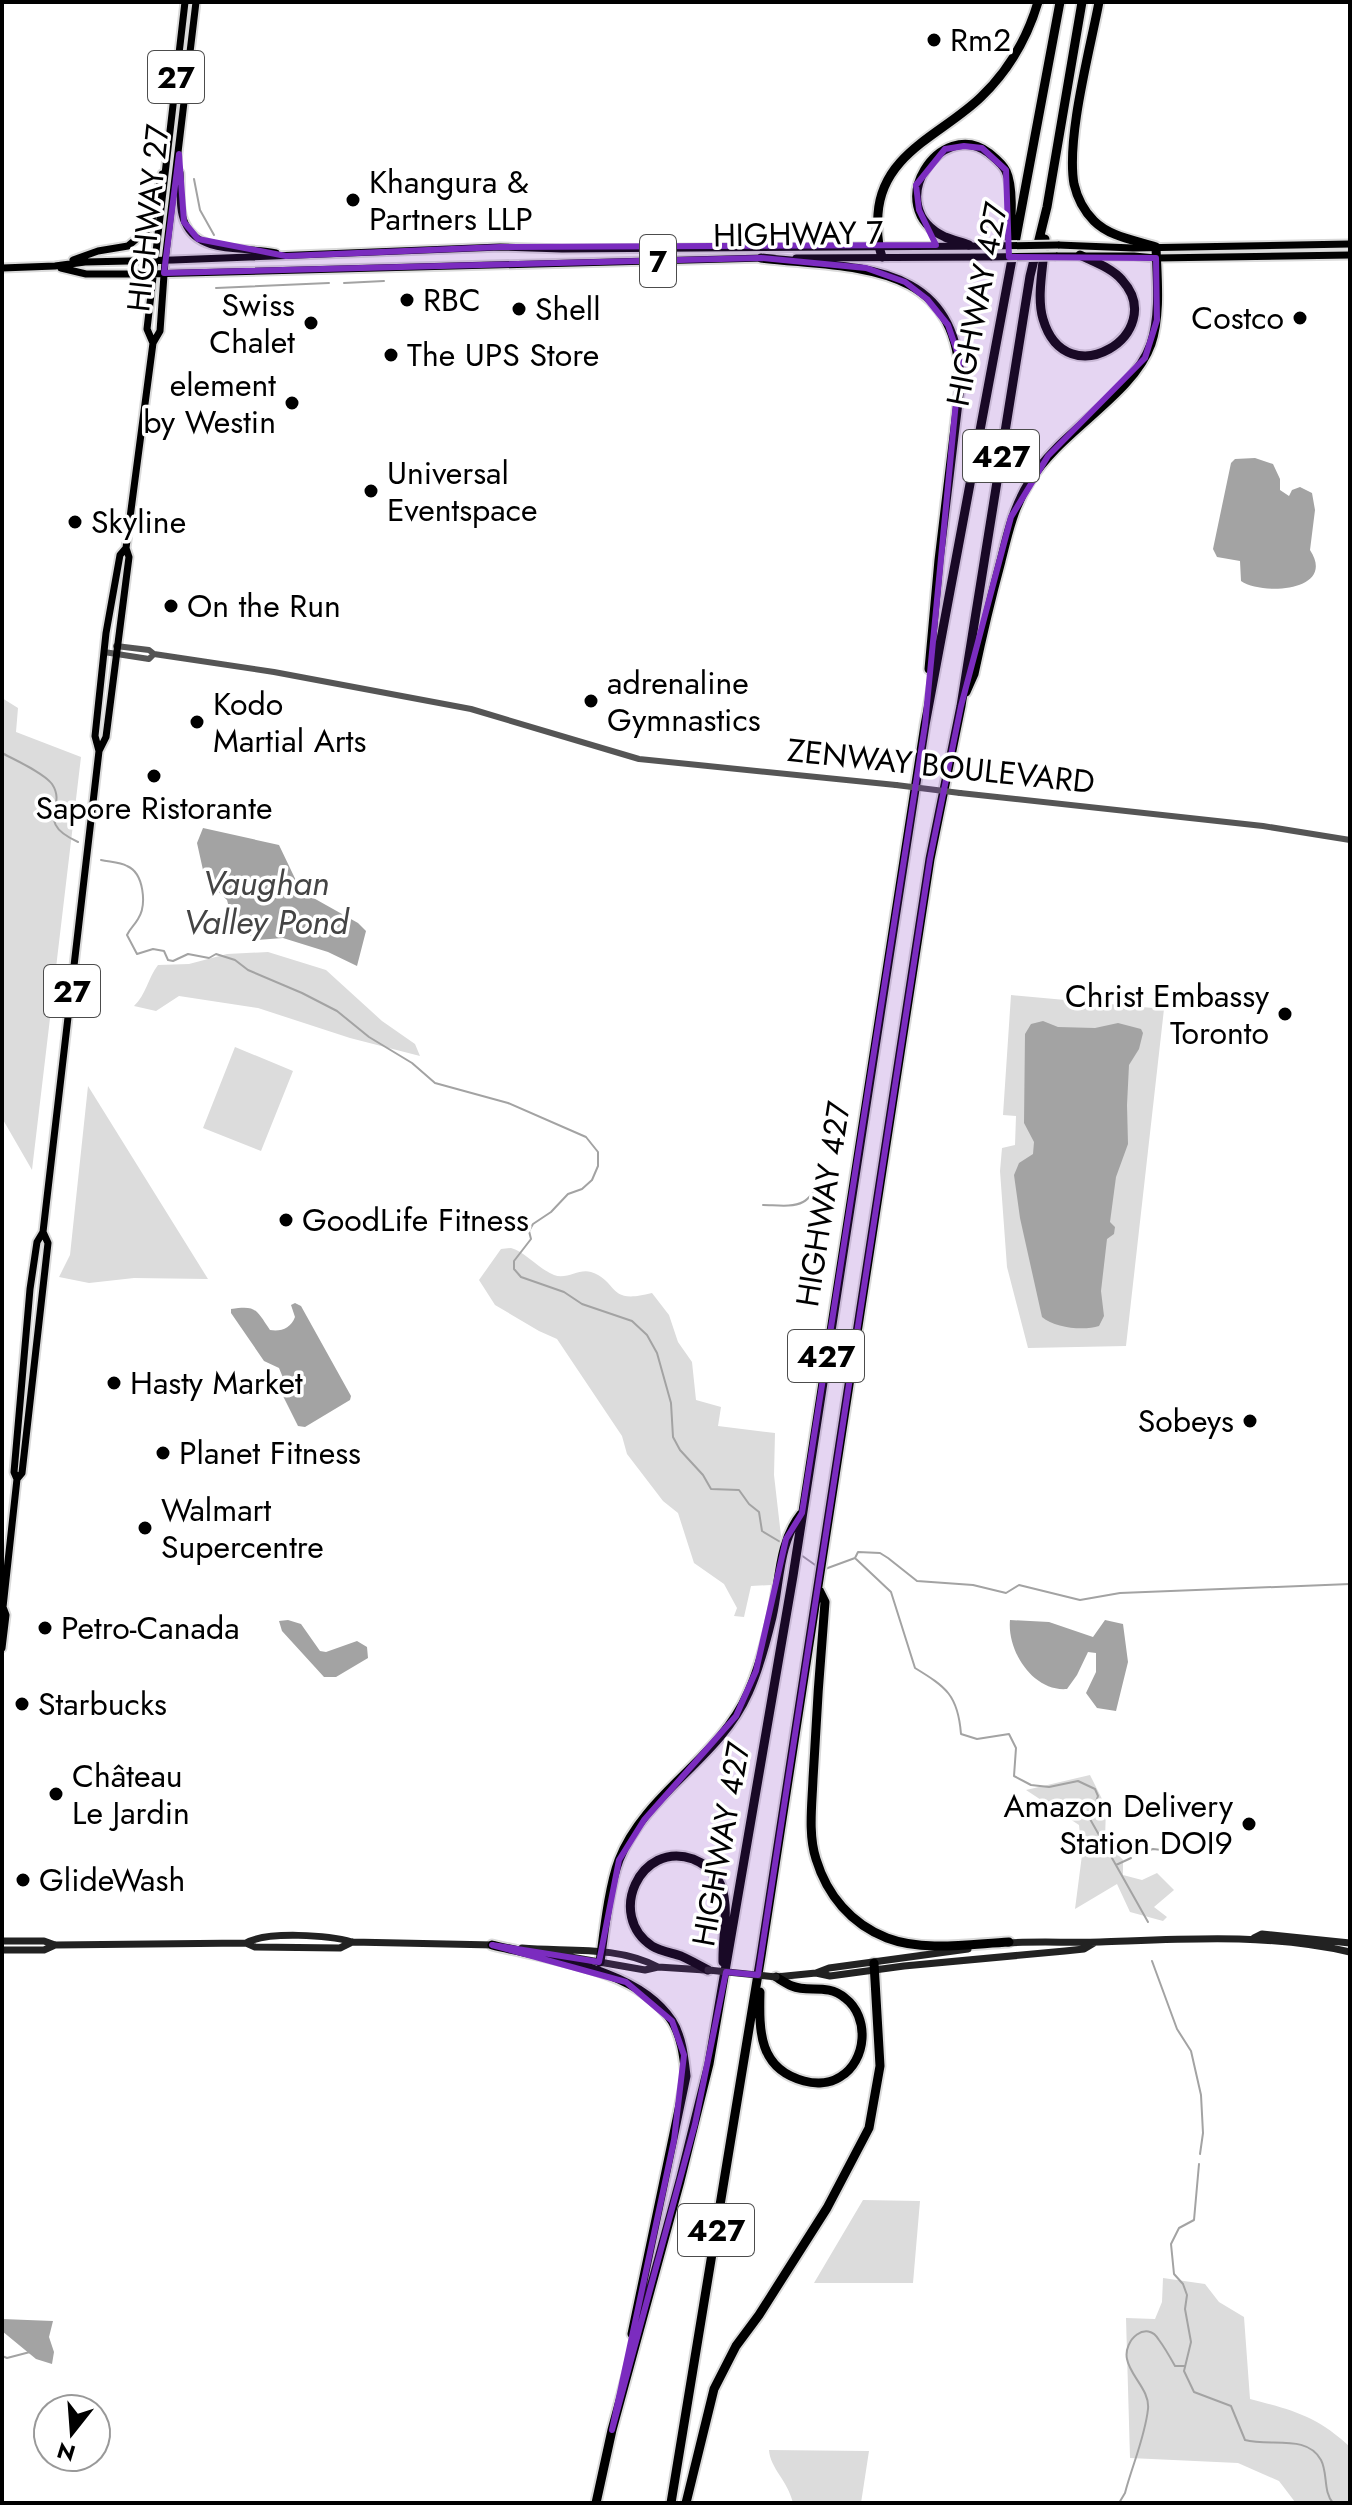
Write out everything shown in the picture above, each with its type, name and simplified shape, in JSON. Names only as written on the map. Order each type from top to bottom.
[{"type":"highway","points":[[882,257],[878,245],[879,203],[889,174],[898,163],[979,99],[996,81],[1030,30],[1038,2]]},
{"type":"highway","name":"HIGHWAY 427","points":[[596,2503],[612,2430],[709,2064],[793,1576],[794,1535],[802,1513],[925,725],[1060,2]]},
{"type":"highway","name":"HIGHWAY 427","points":[[671,2503],[819,1590],[930,859],[961,706],[1030,276],[1047,207],[1082,2]]},
{"type":"highway","points":[[961,706],[974,674],[1011,517],[1030,480],[1048,456],[1131,377],[1145,358],[1157,320],[1156,247],[1112,233],[1095,222],[1080,202],[1074,186],[1073,152],[1099,2]]},
{"type":"highway","points":[[969,245],[943,236],[924,220],[916,185],[927,166],[945,149],[964,146],[982,148],[1006,170],[1009,187],[1008,280]]},
{"type":"highway","points":[[1047,207],[1041,306],[1044,323],[1055,342],[1065,350],[1095,356],[1114,348],[1123,340],[1132,323],[1133,305],[1122,280],[1080,255]]},
{"type":"highway","points":[[761,258],[866,268],[886,273],[905,282],[927,299],[948,325],[955,343],[960,360],[960,386],[939,560],[925,725]]},
{"type":"highway","points":[[601,1957],[619,1860],[644,1820],[736,1716],[756,1671],[772,1616],[780,1573],[794,1535]]},
{"type":"highway","points":[[819,1590],[825,1602],[816,1708],[812,1824],[815,1857],[827,1885],[838,1904],[861,1926],[889,1938],[918,1945],[1009,1942]]},
{"type":"highway","points":[[708,1970],[652,1946],[637,1932],[629,1914],[632,1893],[639,1875],[652,1862],[667,1856],[683,1856],[703,1863],[717,1878],[725,1897],[722,1941],[724,1981]]},
{"type":"highway","points":[[492,1945],[577,1965],[626,1982],[672,2021],[684,2055],[686,2076],[674,2140],[612,2430]]},
{"type":"highway","points":[[761,1956],[759,2018],[762,2043],[775,2066],[789,2077],[816,2084],[841,2077],[862,2046],[856,2009],[844,1997],[823,1987],[794,1987],[776,1977]]},
{"type":"highway","points":[[686,2503],[714,2389],[736,2346],[834,2196],[869,2128],[880,2066],[874,1967]]},
{"type":"main road","name":"HIGHWAY 27","points":[[2,1648],[6,1615],[2,1607],[17,1479],[14,1472],[30,1289],[37,1242],[43,1232],[99,751],[106,737],[129,557],[126,548],[153,343],[160,331],[168,153],[185,2]]},
{"type":"main road","name":"HIGHWAY 27","points":[[153,343],[147,329],[179,154],[196,2]]},
{"type":"main road","points":[[55,266],[98,251],[128,246],[147,230],[168,153]]},
{"type":"main road","points":[[179,154],[184,222],[198,239],[219,246],[260,249],[286,256]]},
{"type":"main road","name":"HIGHWAY 7","points":[[2,268],[85,262],[500,247],[1350,244]]},
{"type":"main road","name":"HIGHWAY 7","points":[[55,266],[86,274],[761,258],[1350,255]]},
{"type":"main road","name":"HIGHWAY 27","points":[[99,751],[95,736],[104,652],[120,555],[126,548]]},
{"type":"main road","points":[[1253,1939],[1262,1934],[1350,1943]]},
{"type":"main road","points":[[2,1941],[44,1941],[55,1945],[246,1943],[255,1938],[295,1936],[338,1938],[352,1942],[492,1945],[554,1951],[566,1948],[601,1957],[647,1961],[658,1967],[776,1977],[816,1973],[830,1976],[1009,1942],[1253,1939],[1350,1952]]},
{"type":"main road","points":[[874,1967],[1084,1949],[1096,1942]]},
{"type":"main road","points":[[2,1950],[44,1950],[55,1945]]},
{"type":"street","name":"ZENWAY BOULEVARD","points":[[104,652],[116,650],[149,659],[154,654],[274,672],[471,709],[639,759],[1263,826],[1350,840]]},
{"type":"highlighted area","points":[[964,146],[982,148],[1006,170],[1009,257],[1156,258],[1157,320],[1145,358],[1048,456],[1011,517],[961,706],[930,859],[758,1975],[726,1972],[695,2124],[612,2430],[674,2140],[684,2055],[672,2021],[626,1982],[492,1945],[599,1962],[619,1860],[644,1820],[736,1716],[756,1671],[786,1539],[802,1513],[925,725],[960,360],[948,325],[927,299],[905,282],[866,268],[761,258],[164,273],[179,154],[184,222],[198,239],[286,256],[500,247],[936,245],[919,210],[916,185],[945,149]]},
{"type":"shaded area","points":[[2,698],[18,708],[16,732],[81,757],[32,1170],[2,1118]]},
{"type":"shaded area","points":[[268,952],[326,970],[382,1021],[415,1044],[420,1056],[350,1038],[258,1008],[179,996],[156,1011],[134,1006],[158,965],[189,964],[227,954]]},
{"type":"shaded area","points":[[1011,995],[1164,1009],[1126,1346],[1028,1348],[1007,1267],[1000,1171],[1002,1148],[1015,1145],[1016,1116],[1003,1115]]},
{"type":"shaded area","points":[[235,1047],[293,1071],[261,1151],[203,1128]]},
{"type":"shaded area","points":[[88,1086],[208,1279],[134,1278],[89,1283],[59,1277],[70,1255]]},
{"type":"shaded area","points":[[511,1248],[554,1275],[591,1272],[620,1294],[637,1296],[652,1293],[669,1315],[678,1342],[692,1362],[696,1400],[721,1407],[718,1426],[775,1433],[774,1475],[781,1536],[771,1585],[751,1586],[744,1617],[734,1616],[737,1608],[724,1584],[694,1563],[678,1513],[663,1501],[627,1454],[622,1436],[557,1339],[495,1305],[479,1280],[501,1249]]},
{"type":"shaded area","points":[[1090,1775],[1106,1807],[1105,1840],[1123,1860],[1123,1875],[1142,1880],[1157,1873],[1174,1890],[1154,1907],[1167,1917],[1163,1921],[1130,1912],[1117,1884],[1075,1909],[1082,1855],[1079,1825],[1026,1790]]},
{"type":"shaded area","points":[[863,2200],[920,2201],[913,2283],[814,2283]]},
{"type":"shaded area","points":[[1163,2278],[1205,2284],[1219,2302],[1244,2317],[1250,2399],[1303,2416],[1326,2428],[1350,2447],[1350,2503],[1295,2502],[1279,2481],[1238,2463],[1130,2458],[1126,2318],[1155,2319],[1162,2302]]},
{"type":"shaded area","points":[[769,2450],[869,2451],[861,2503],[793,2503],[772,2463]]},
{"type":"water","points":[[1255,458],[1273,464],[1280,479],[1280,490],[1289,496],[1292,490],[1300,487],[1312,493],[1315,510],[1310,550],[1316,564],[1314,574],[1306,582],[1280,589],[1251,586],[1241,581],[1240,561],[1217,557],[1213,549],[1231,463],[1235,459]]},
{"type":"water","name":"Vaughan Valley Pond","points":[[203,828],[279,845],[301,891],[358,923],[366,931],[357,966],[328,952],[283,938],[257,940],[234,926],[227,900],[205,879],[197,843]]},
{"type":"water","points":[[1043,1021],[1058,1027],[1095,1028],[1118,1023],[1141,1029],[1143,1033],[1139,1049],[1129,1065],[1128,1144],[1116,1177],[1110,1222],[1115,1227],[1114,1234],[1107,1239],[1101,1291],[1104,1316],[1099,1326],[1093,1328],[1062,1326],[1042,1317],[1020,1218],[1014,1175],[1019,1163],[1033,1154],[1034,1142],[1024,1123],[1025,1034],[1031,1024]]},
{"type":"water","points":[[291,1305],[301,1306],[351,1396],[350,1400],[305,1427],[298,1426],[283,1396],[286,1385],[279,1368],[264,1361],[231,1313],[231,1309],[255,1310],[270,1330],[278,1330],[293,1321],[295,1317]]},
{"type":"water","points":[[1010,1620],[1049,1622],[1093,1637],[1105,1620],[1123,1624],[1128,1662],[1116,1711],[1097,1708],[1086,1693],[1096,1672],[1096,1653],[1088,1652],[1067,1689],[1043,1684],[1033,1677],[1018,1656],[1010,1632]]},
{"type":"water","points":[[279,1621],[301,1624],[320,1651],[326,1652],[357,1641],[367,1647],[368,1658],[336,1677],[324,1677],[282,1631]]},
{"type":"water","points":[[2,2319],[53,2321],[49,2337],[54,2352],[52,2364],[36,2359],[2,2331]]},
{"type":"waterway","points":[[194,179],[200,210],[214,235]]},
{"type":"waterway","points":[[344,283],[384,281]]},
{"type":"waterway","points":[[216,288],[329,283]]},
{"type":"waterway","points":[[2,753],[36,771],[52,784],[56,793],[54,821],[57,827],[78,842]]},
{"type":"waterway","points":[[101,860],[127,866],[140,882],[143,898],[141,913],[127,935],[137,954],[153,949],[164,951],[168,960],[173,961],[188,954],[209,958],[216,954],[235,960],[248,970],[337,1011],[369,1037],[412,1063],[435,1083],[508,1103],[586,1137],[598,1152],[598,1166],[592,1180],[582,1189],[568,1194],[551,1212],[533,1224],[529,1231],[531,1239],[514,1261],[514,1269],[521,1277],[564,1292],[582,1304],[632,1321],[647,1335],[657,1353],[671,1403],[673,1437],[680,1450],[703,1475],[711,1489],[739,1490],[759,1512],[762,1531],[782,1543]]},
{"type":"waterway","points":[[763,1205],[799,1204],[822,1185]]},
{"type":"waterway","points":[[825,1569],[855,1558],[858,1552],[880,1553],[917,1581],[973,1585],[1006,1593],[1019,1585],[1080,1600],[1120,1593],[1350,1584]]},
{"type":"waterway","points":[[801,1555],[818,1567]]},
{"type":"waterway","points":[[856,1559],[891,1592],[915,1668],[942,1687],[953,1701],[961,1734],[977,1739],[1009,1734],[1016,1748],[1014,1776],[1031,1785],[1049,1787],[1078,1781],[1095,1789],[1098,1796],[1090,1819],[1148,1922]]},
{"type":"waterway","points":[[1144,1852],[1162,1850]]},
{"type":"waterway","points":[[1116,1865],[1131,1858]]},
{"type":"waterway","points":[[1152,1961],[1177,2029],[1191,2051],[1201,2095],[1203,2133],[1200,2154]]},
{"type":"waterway","points":[[1199,2164],[1194,2220],[1179,2228],[1171,2244],[1174,2274],[1187,2295],[1185,2309],[1191,2342],[1184,2371],[1194,2392],[1231,2406],[1245,2440],[1298,2444],[1315,2452],[1323,2465],[1333,2503]]},
{"type":"waterway","points":[[1119,2503],[1138,2451],[1148,2409],[1146,2396],[1127,2359],[1129,2345],[1137,2334],[1148,2331],[1159,2340],[1175,2366],[1184,2366]]},
{"type":"waterway","points":[[2,2356],[7,2358],[30,2352]]},
{"type":"place","name":"Rm2","points":[[934,40]]},
{"type":"place","name":"Khangura & Partners LLP","points":[[353,200]]},
{"type":"place","name":"RBC","points":[[407,300]]},
{"type":"place","name":"Shell","points":[[519,309]]},
{"type":"place","name":"Costco","points":[[1300,318]]},
{"type":"place","name":"Swiss Chalet","points":[[311,323]]},
{"type":"place","name":"The UPS Store","points":[[391,355]]},
{"type":"place","name":"element by Westin","points":[[292,403]]},
{"type":"place","name":"Universal Eventspace","points":[[371,491]]},
{"type":"place","name":"Skyline","points":[[75,522]]},
{"type":"place","name":"On the Run","points":[[171,606]]},
{"type":"place","name":"adrenaline Gymnastics","points":[[591,701]]},
{"type":"place","name":"Kodo Martial Arts","points":[[197,722]]},
{"type":"place","name":"Sapore Ristorante","points":[[154,776]]},
{"type":"place","name":"Christ Embassy Toronto","points":[[1285,1014]]},
{"type":"place","name":"GoodLife Fitness","points":[[286,1220]]},
{"type":"place","name":"Hasty Market","points":[[114,1383]]},
{"type":"place","name":"Sobeys","points":[[1250,1421]]},
{"type":"place","name":"Planet Fitness","points":[[163,1453]]},
{"type":"place","name":"Walmart Supercentre","points":[[145,1528]]},
{"type":"place","name":"Petro-Canada","points":[[45,1628]]},
{"type":"place","name":"Starbucks","points":[[22,1704]]},
{"type":"place","name":"Château Le Jardin","points":[[56,1794]]},
{"type":"place","name":"Amazon Delivery Station DOI9","points":[[1249,1824]]},
{"type":"place","name":"GlideWash","points":[[23,1880]]}]
